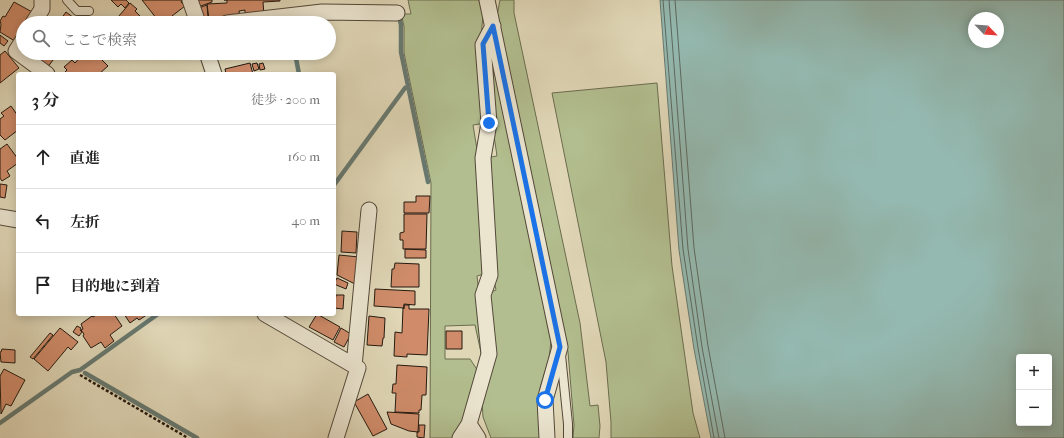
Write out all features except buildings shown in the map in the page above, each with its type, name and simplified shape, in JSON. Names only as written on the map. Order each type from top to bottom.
[{"type":"street","points":[[38,16],[42,10],[42,0]]},
{"type":"street","points":[[190,0],[196,16]]},
{"type":"street","points":[[486,0],[493,26],[560,347],[545,400],[547,438]]},
{"type":"street","points":[[266,16],[321,6],[397,13]]},
{"type":"street","points":[[460,438],[469,424],[489,354],[483,295],[490,275],[483,158],[489,123],[483,44],[493,26]]},
{"type":"street","points":[[28,60],[44,72]]},
{"type":"street","points":[[209,60],[213,72]]},
{"type":"street","points":[[354,366],[369,210]]},
{"type":"street","points":[[0,217],[16,220]]},
{"type":"street","points":[[268,316],[358,368],[336,438]]},
{"type":"street","points":[[469,424],[478,438]]},
{"type":"lane","points":[[67,0],[78,11],[89,11]]},
{"type":"lane","points":[[493,0],[493,26]]},
{"type":"lane","points":[[560,347],[564,371],[568,438]]},
{"type":"path","points":[[80,375],[188,438]]},
{"type":"green space","points":[[408,0],[479,0],[483,16],[480,45],[486,123],[473,125],[481,174],[487,273],[477,276],[486,354],[483,362],[475,325],[445,326],[445,359],[470,359],[480,374],[455,438],[430,438],[431,183],[404,53],[404,26],[401,14],[411,14]]},
{"type":"green space","points":[[500,0],[514,0],[514,13],[580,323],[590,406],[598,405],[600,426],[599,438],[573,438],[574,425],[568,352],[497,16]]},
{"type":"green space","points":[[490,41],[551,341],[549,358],[540,388],[541,438],[491,438],[483,417],[481,387],[486,294],[496,290],[493,275],[485,158],[497,156],[492,122]]},
{"type":"green space","points":[[657,83],[672,266],[693,413],[700,438],[611,438],[606,362],[552,93]]},
{"type":"water","points":[[660,0],[1064,0],[1064,438],[711,438],[694,349],[679,250]]},
{"type":"waterway","points":[[399,16],[401,25],[401,52],[428,182]]},
{"type":"waterway","points":[[296,60],[299,72]]},
{"type":"waterway","points":[[336,182],[405,88]]},
{"type":"waterway","points":[[0,423],[72,372],[80,370],[155,316]]},
{"type":"waterway","points":[[85,373],[197,438]]},
{"type":"route","points":[[489,123],[483,44],[493,26],[560,347],[545,400]]}]
